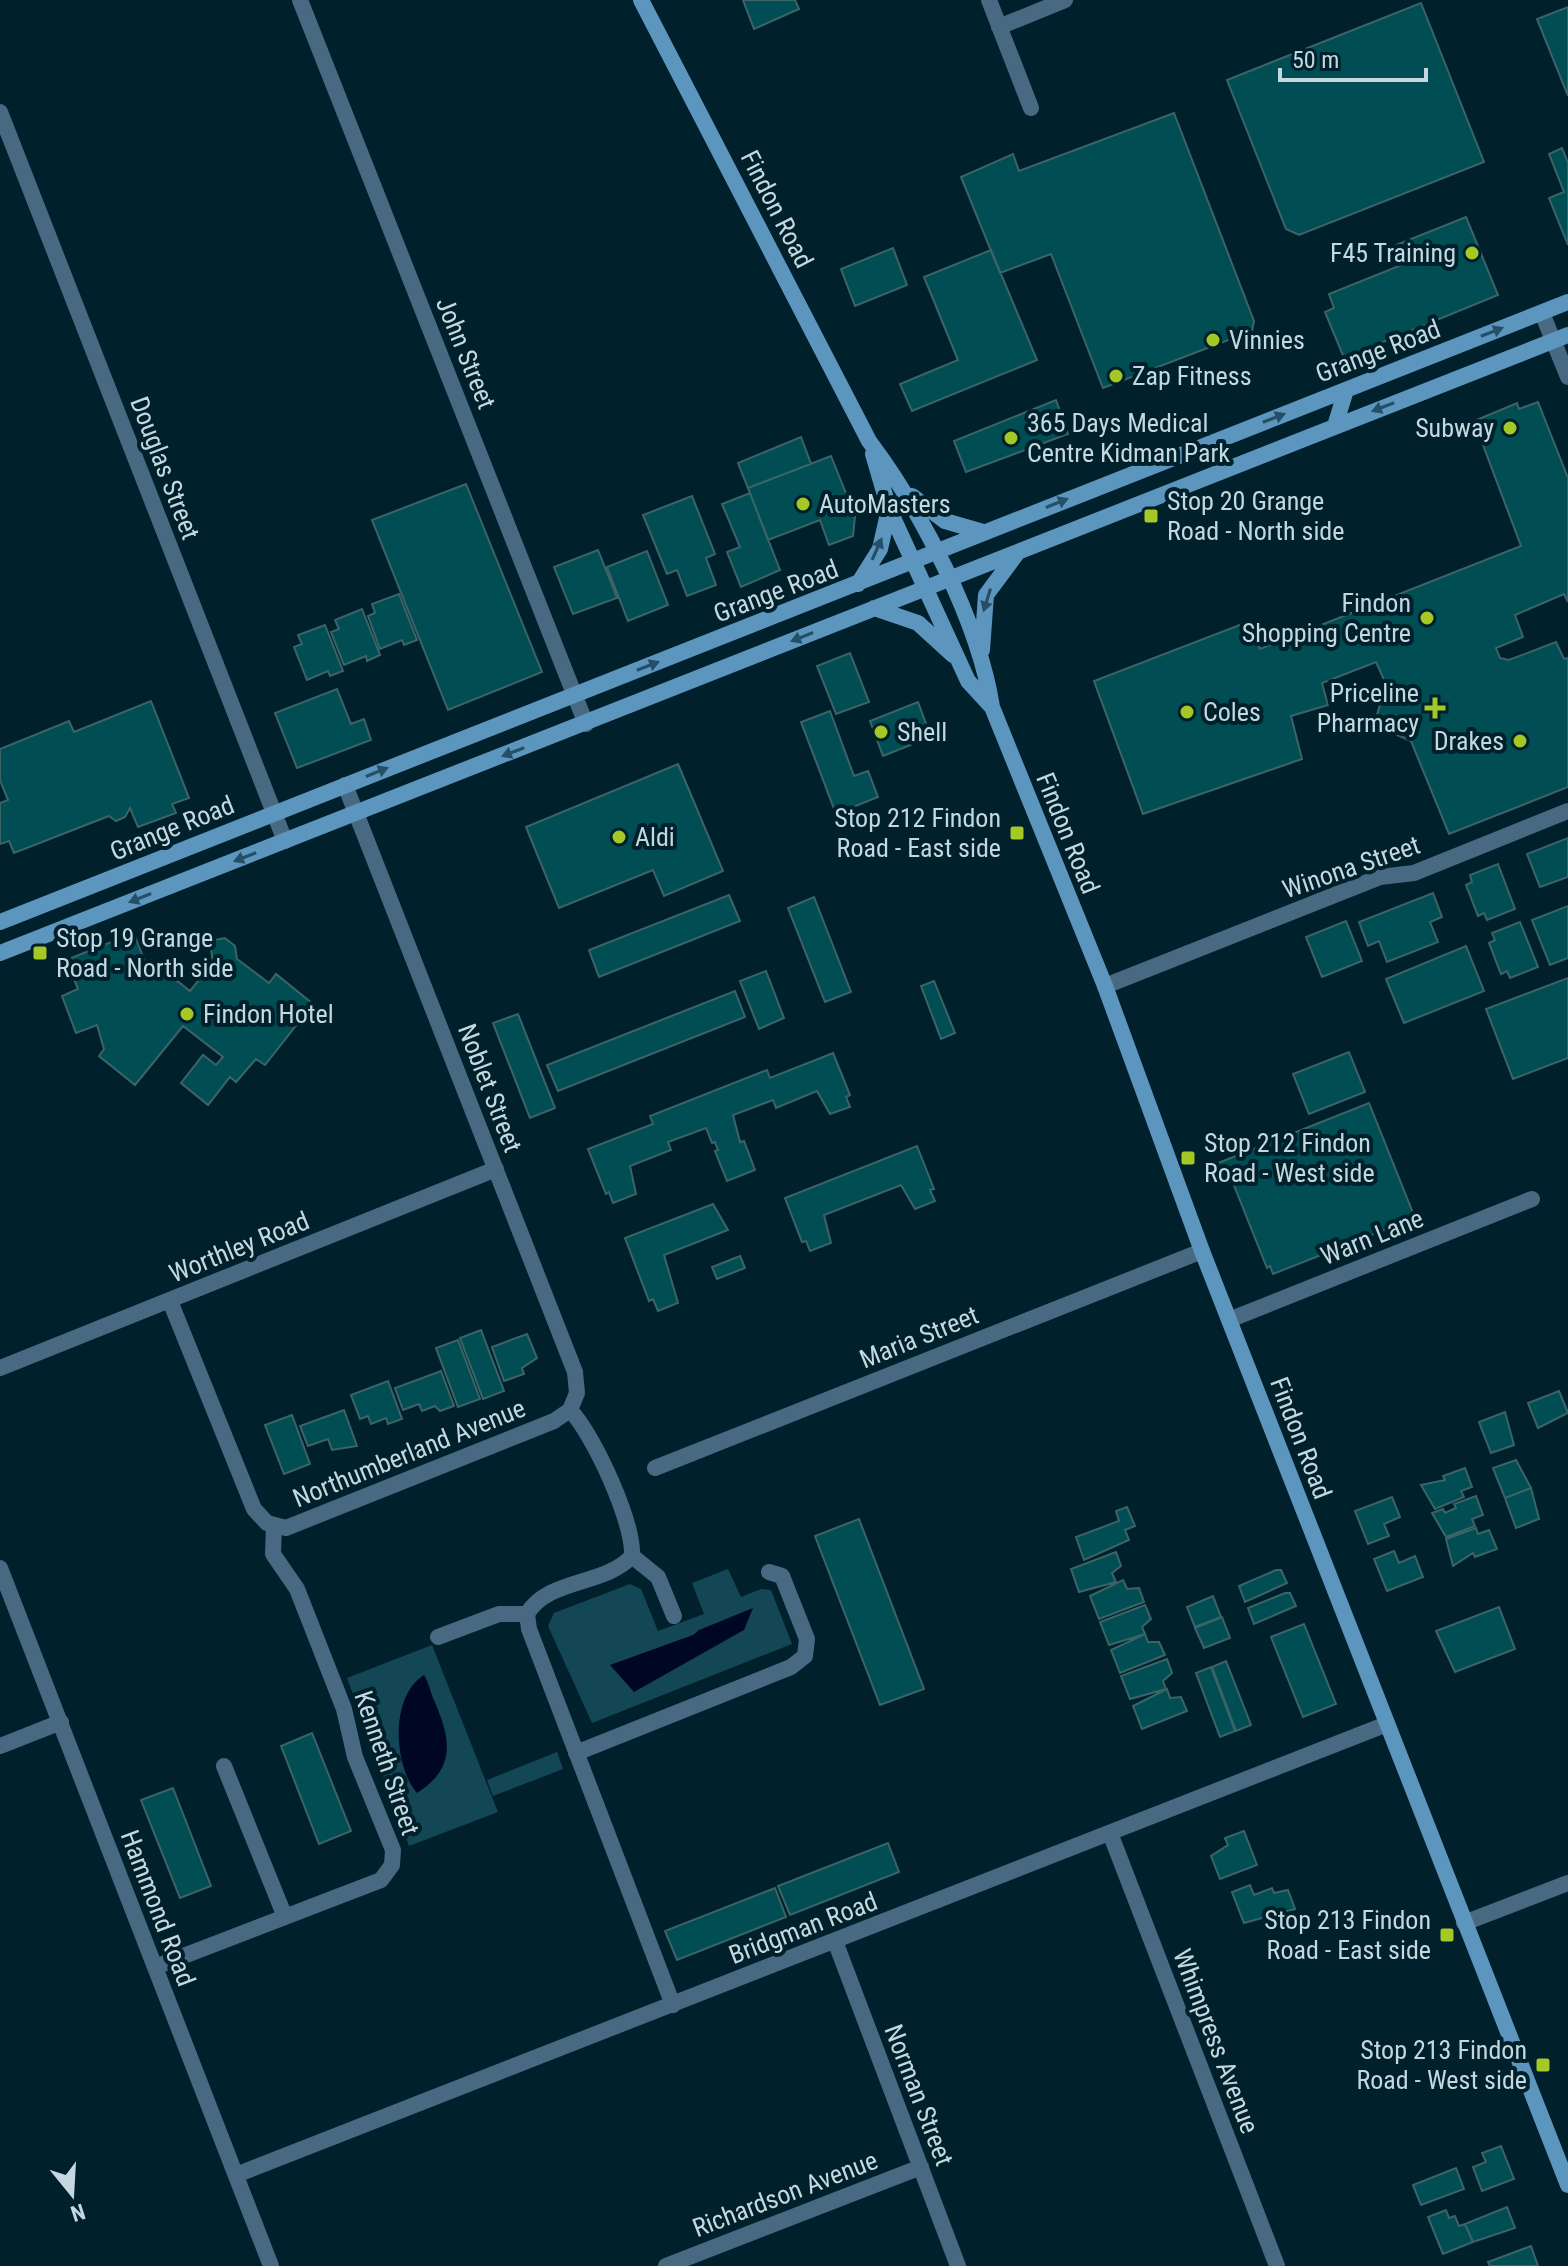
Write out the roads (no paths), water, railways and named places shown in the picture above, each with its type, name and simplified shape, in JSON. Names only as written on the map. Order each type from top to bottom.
[{"type":"main road","name":"Findon Road","points":[[641,0],[869,441],[908,493],[982,659],[992,707],[1105,986],[1202,1251],[1568,2185]]},
{"type":"main road","name":"Grange Road","points":[[0,922],[1568,302]]},
{"type":"main road","name":"Grange Road","points":[[0,953],[1561,337]]},
{"type":"main road","points":[[1335,426],[1346,390]]},
{"type":"main road","points":[[1316,401],[1335,426]]},
{"type":"main road","name":"Findon Road","points":[[869,441],[889,509],[968,681],[992,707]]},
{"type":"main road","points":[[908,493],[945,521],[985,532]]},
{"type":"main road","points":[[857,585],[880,549],[889,509]]},
{"type":"main road","points":[[982,659],[986,595],[1019,550]]},
{"type":"main road","points":[[874,608],[918,623],[960,662]]},
{"type":"street","name":"John Street","points":[[300,0],[586,724]]},
{"type":"street","points":[[989,0],[1031,108]]},
{"type":"street","points":[[999,27],[1065,0]]},
{"type":"street","name":"Douglas Street","points":[[0,112],[285,841]]},
{"type":"street","points":[[1542,313],[1561,337],[1568,377]]},
{"type":"street","name":"Noblet Street","points":[[345,785],[575,1372],[577,1393],[570,1410]]},
{"type":"street","name":"Winona Street","points":[[1105,986],[1380,877],[1414,873],[1568,811]]},
{"type":"street","name":"Worthley Road","points":[[0,1368],[496,1169]]},
{"type":"street","name":"Warn Lane","points":[[1229,1320],[1532,1199]]},
{"type":"street","name":"Maria Street","points":[[655,1468],[1202,1251]]},
{"type":"street","name":"Northumberland Avenue","points":[[170,1301],[254,1509],[274,1526],[286,1528],[554,1421],[570,1410]]},
{"type":"street","points":[[570,1410],[586,1427],[593,1442],[630,1534],[632,1556],[658,1577],[674,1616]]},
{"type":"street","name":"Kenneth Street","points":[[155,1967],[381,1880],[392,1865],[393,1850],[355,1757],[344,1709],[297,1589],[273,1554],[274,1526]]},
{"type":"street","points":[[438,1637],[499,1614],[527,1614],[544,1596],[619,1568],[632,1556]]},
{"type":"street","name":"Hammond Road","points":[[0,1568],[271,2266]]},
{"type":"street","points":[[576,1753],[791,1667],[805,1656],[807,1639],[782,1576],[769,1572]]},
{"type":"street","points":[[527,1614],[576,1753],[673,2005]]},
{"type":"street","points":[[0,1746],[61,1722]]},
{"type":"street","name":"Bridgman Road","points":[[236,2175],[1387,1724]]},
{"type":"street","points":[[224,1766],[285,1917]]},
{"type":"street","name":"Whimpress Avenue","points":[[1110,1833],[1277,2266]]},
{"type":"street","points":[[1464,1923],[1568,1883]]},
{"type":"street","name":"Norman Street","points":[[835,1941],[958,2266]]},
{"type":"street","name":"Richardson Avenue","points":[[666,2266],[921,2167]]},
{"type":"place","name":"F45 Training","points":[[1472,253]]},
{"type":"place","name":"Vinnies","points":[[1213,340]]},
{"type":"place","name":"Zap Fitness","points":[[1116,376]]},
{"type":"place","name":"Subway","points":[[1510,428]]},
{"type":"place","name":"365 Days Medical Centre Kidman Park","points":[[1011,438]]},
{"type":"place","name":"AutoMasters","points":[[803,504]]},
{"type":"place","name":"Stop 20 Grange Road - North side","points":[[1151,516]]},
{"type":"place","name":"Findon Shopping Centre","points":[[1427,618]]},
{"type":"place","name":"Priceline Pharmacy","points":[[1435,708]]},
{"type":"place","name":"Coles","points":[[1187,712]]},
{"type":"place","name":"Shell","points":[[881,732]]},
{"type":"place","name":"Drakes","points":[[1520,741]]},
{"type":"place","name":"Stop 212 Findon Road - East side","points":[[1017,833]]},
{"type":"place","name":"Aldi","points":[[619,837]]},
{"type":"place","name":"Stop 19 Grange Road - North side","points":[[40,953]]},
{"type":"place","name":"Findon Hotel","points":[[187,1014]]},
{"type":"place","name":"Stop 212 Findon Road - West side","points":[[1188,1158]]},
{"type":"place","name":"Stop 213 Findon Road - East side","points":[[1447,1935]]},
{"type":"place","name":"Stop 213 Findon Road - West side","points":[[1543,2065]]}]
